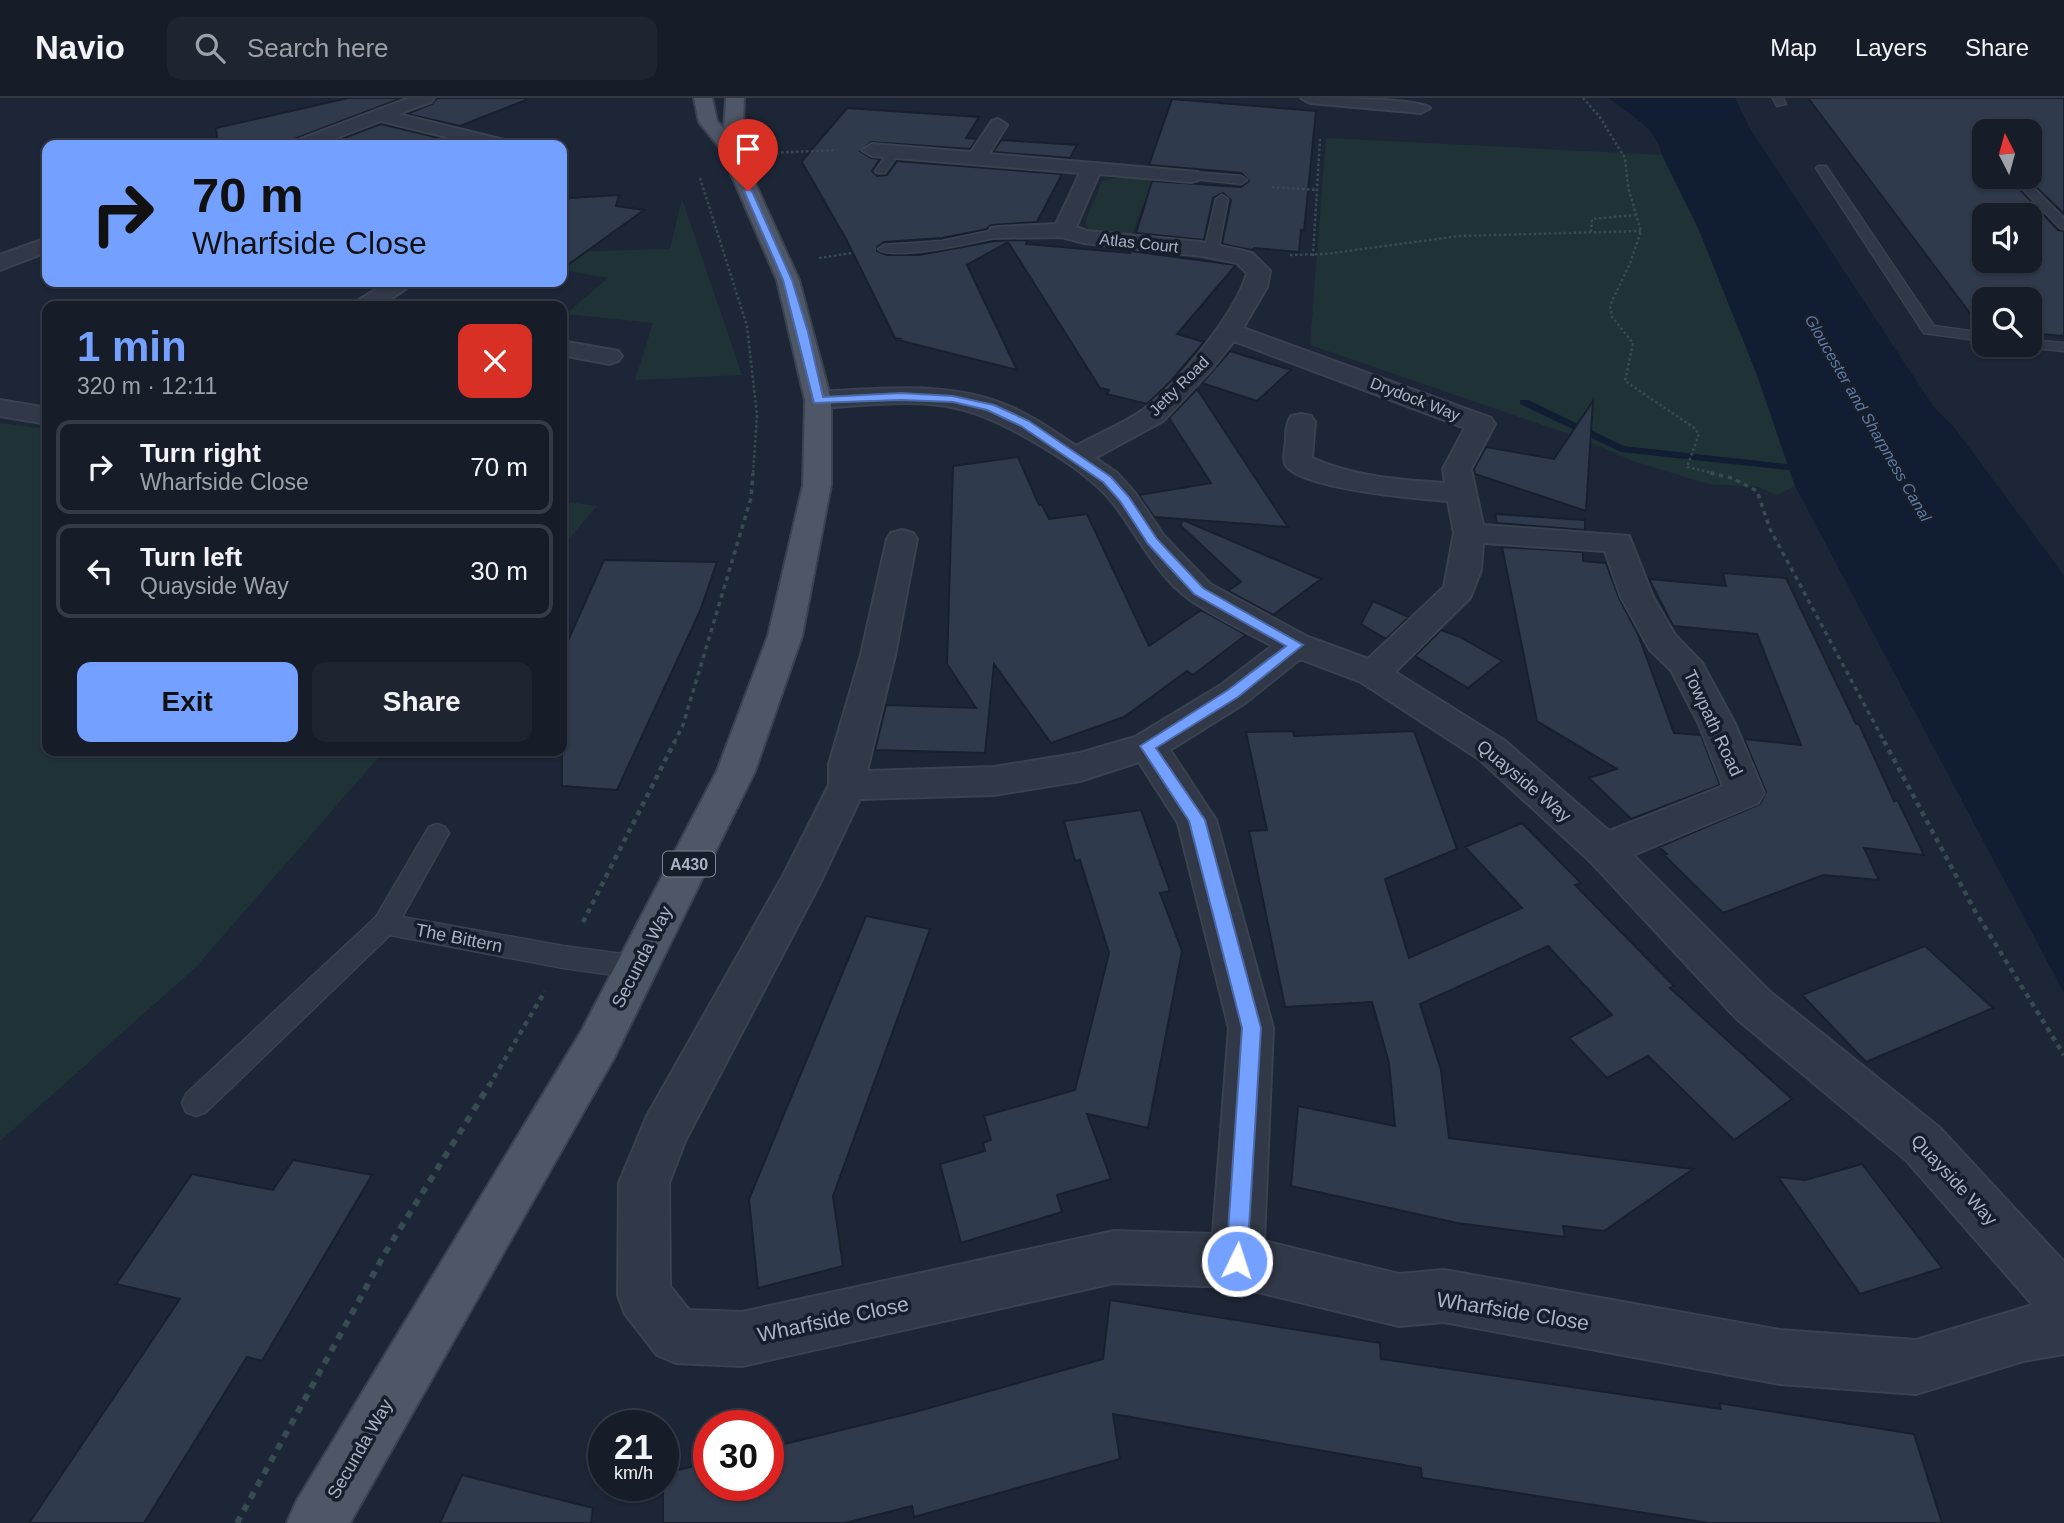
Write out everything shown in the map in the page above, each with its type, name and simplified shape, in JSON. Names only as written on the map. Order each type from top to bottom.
[{"type":"main road","name":"Secunda Way","points":[[317,1523],[598,1044],[736,771],[785,636],[817,485],[818,400],[788,280],[719,157],[703,98]]},
{"type":"main road","points":[[719,157],[734,126],[735,98]]},
{"type":"street","points":[[315,140],[425,98]]},
{"type":"street","points":[[1310,98],[1421,108]]},
{"type":"street","points":[[378,115],[480,140]]},
{"type":"street","points":[[976,158],[998,125]]},
{"type":"street","points":[[872,150],[1191,176]]},
{"type":"street","points":[[1064,230],[1092,168]]},
{"type":"street","name":"Atlas Court","points":[[999,233],[1064,230],[1084,237],[1210,251],[1244,258]]},
{"type":"street","points":[[0,262],[42,246]]},
{"type":"street","name":"Jetty Road","points":[[1076,457],[1153,415],[1201,366],[1229,331],[1255,287],[1259,271],[1244,258]]},
{"type":"street","points":[[373,301],[396,287]]},
{"type":"street","name":"Drydock Way","points":[[1229,331],[1481,424],[1457,469],[1469,533],[1465,569],[1459,591],[1373,674]]},
{"type":"street","points":[[567,349],[609,356]]},
{"type":"street","name":"Quayside Way","points":[[818,400],[901,396],[953,399],[990,408],[1025,424],[1107,479],[1125,499],[1153,542],[1199,591],[1296,645],[1373,674],[1492,750],[1604,850],[1753,1004],[1923,1144],[2064,1301]]},
{"type":"street","points":[[0,408],[42,415]]},
{"type":"street","points":[[1301,422],[1298,462],[1326,477],[1376,487],[1461,493]]},
{"type":"street","name":"Towpath Road","points":[[1469,533],[1618,543],[1643,609],[1662,642],[1685,663],[1717,724],[1745,793],[1604,850]]},
{"type":"street","name":"Wharfside Close","points":[[902,539],[878,655],[848,764],[848,785],[800,883],[664,1132],[644,1183],[644,1295],[676,1336],[742,1339],[1114,1257],[1237,1261],[1398,1300],[1444,1296],[1780,1357],[1916,1367],[2023,1334],[2064,1327]]},
{"type":"street","points":[[848,785],[994,781],[1080,766],[1147,746],[1233,694],[1296,645]]},
{"type":"street","points":[[1147,746],[1197,820],[1251,1028],[1237,1261]]},
{"type":"lane","points":[[881,172],[894,152]]},
{"type":"lane","points":[[1822,168],[1929,330],[1972,335]]},
{"type":"lane","points":[[1191,176],[1241,180]]},
{"type":"lane","points":[[2029,189],[2064,225]]},
{"type":"lane","points":[[1210,251],[1222,199]]},
{"type":"lane","points":[[884,249],[910,249],[957,243],[999,233]]},
{"type":"lane","points":[[2042,345],[2064,347]]},
{"type":"lane","points":[[196,1103],[385,924],[437,833]]},
{"type":"lane","name":"The Bittern","points":[[385,924],[563,957],[637,967]]},
{"type":"path","points":[[1583,98],[1599,116],[1622,151],[1628,187],[1641,231],[1629,266],[1610,305],[1612,317],[1633,343],[1625,381],[1693,425],[1699,434],[1687,467],[1732,478],[1756,491],[1770,529],[1975,911],[2064,1055]]},
{"type":"path","points":[[1313,256],[1320,139]]},
{"type":"path","points":[[237,1523],[385,1253],[510,1052],[594,902],[683,725],[751,498],[757,415],[747,326],[719,157],[795,151],[872,150]]},
{"type":"path","points":[[1241,180],[1254,185],[1317,190]]},
{"type":"path","points":[[1591,232],[1592,219],[1636,215]]},
{"type":"path","points":[[1244,258],[1261,254],[1313,256],[1457,236],[1641,231]]},
{"type":"path","points":[[834,256],[841,255]]},
{"type":"green space","points":[[1326,138],[1662,155],[1699,230],[1756,372],[1795,486],[1777,495],[1759,487],[1708,484],[1633,461],[1575,436],[1310,345]]},
{"type":"green space","points":[[1120,177],[1220,187],[1213,210],[1143,204],[1132,235],[1089,229],[1085,223],[1102,181]]},
{"type":"green space","points":[[682,199],[742,375],[635,380],[653,323],[567,314],[608,278],[567,271],[567,252],[670,249]]},
{"type":"green space","points":[[0,423],[42,428],[42,756],[380,756],[195,968],[0,1141]]},
{"type":"green space","points":[[567,502],[597,506],[567,541]]},
{"type":"water","name":"Gloucester and Sharpness Canal","points":[[1609,98],[1735,98],[1749,127],[1933,406],[1953,426],[2064,575],[2064,993],[1795,486],[1756,372],[1699,230],[1659,145],[1641,122]]},
{"type":"building","points":[[348,98],[402,98],[293,140],[217,140],[216,128]]},
{"type":"building","points":[[437,98],[526,100],[460,126],[407,114],[432,104]]},
{"type":"building","points":[[1808,98],[2064,98],[2064,214],[2038,189],[2042,189],[2042,119],[1972,119],[1972,189],[2019,189],[2033,203],[1972,203],[1972,273],[2042,273],[2042,213],[2058,230],[2064,231],[2064,336],[2042,334],[2042,287],[1972,287],[1972,316]]},
{"type":"building","points":[[1172,99],[1316,111],[1304,231],[1301,230],[1299,252],[1252,250],[1222,244],[1231,200],[1223,193],[1213,198],[1204,240],[1136,233],[1152,181],[1241,187],[1249,181],[1241,173],[1149,165]]},
{"type":"building","points":[[847,108],[979,117],[966,138],[977,139],[970,149],[871,142],[860,151],[871,158],[880,159],[872,171],[877,176],[887,175],[897,161],[1062,174],[1037,222],[991,225],[987,229],[942,238],[884,242],[877,247],[877,251],[887,255],[919,255],[995,241],[1028,240],[1026,244],[1130,251],[1236,265],[1177,334],[1204,342],[1147,404],[1107,394],[1109,390],[1100,388],[1008,242],[967,265],[1017,370],[898,340],[900,339],[895,338],[846,239],[802,161]]},
{"type":"building","points":[[381,124],[435,137],[427,140],[338,140]]},
{"type":"building","points":[[1001,140],[1077,145],[1070,158],[993,152]]},
{"type":"building","points":[[619,195],[616,206],[644,210],[567,265],[569,198]]},
{"type":"building","points":[[1230,351],[1291,370],[1257,401],[1202,383]]},
{"type":"building","points":[[1197,389],[1288,527],[1154,517],[1139,495],[1211,483],[1169,418]]},
{"type":"building","points":[[1593,401],[1586,511],[1475,474],[1474,469],[1486,447],[1554,459]]},
{"type":"building","points":[[1018,457],[1039,505],[1042,505],[1049,519],[1087,514],[1149,646],[1201,610],[1246,635],[1193,675],[1187,671],[1124,717],[1051,743],[994,664],[985,753],[875,750],[886,705],[976,708],[947,664],[953,466]]},
{"type":"building","points":[[1495,514],[1585,520],[1585,530],[1497,523]]},
{"type":"building","points":[[1183,520],[1321,579],[1273,615],[1228,591],[1241,582],[1180,525]]},
{"type":"building","points":[[1502,547],[1583,552],[1583,561],[1606,563],[1619,598],[1638,634],[1674,733],[1701,735],[1720,785],[1631,819],[1589,778],[1617,769],[1537,721]]},
{"type":"building","points":[[604,560],[717,562],[700,611],[617,790],[562,786],[562,756],[567,756],[567,643]]},
{"type":"building","points":[[1723,573],[1786,578],[1894,801],[1898,801],[1924,855],[1864,848],[1879,880],[1823,875],[1723,913],[1664,855],[1667,854],[1659,847],[1760,804],[1766,792],[1744,739],[1801,745],[1757,634],[1673,626],[1649,579],[1726,586]]},
{"type":"building","points":[[1373,601],[1409,617],[1386,639],[1361,624]]},
{"type":"building","points":[[1441,630],[1460,637],[1502,661],[1468,688],[1415,656]]},
{"type":"building","points":[[1293,731],[1294,736],[1414,731],[1457,849],[1385,879],[1409,958],[1522,908],[1465,847],[1522,823],[1581,883],[1575,885],[1674,986],[1670,988],[1792,1099],[1734,1140],[1648,1056],[1607,1078],[1569,1038],[1612,1015],[1548,946],[1420,1004],[1441,1070],[1449,1138],[1693,1169],[1604,1231],[1563,1226],[1565,1237],[1457,1223],[1291,1186],[1298,1106],[1395,1126],[1389,1063],[1372,1002],[1285,1007],[1249,831],[1267,830],[1246,732]]},
{"type":"building","points":[[1141,810],[1170,891],[1160,893],[1182,951],[1148,1128],[1087,1114],[1111,1179],[1057,1195],[1062,1212],[961,1243],[940,1164],[985,1151],[983,1143],[991,1140],[984,1116],[1075,1090],[1109,953],[1080,860],[1075,861],[1064,821]]},
{"type":"building","points":[[866,916],[930,929],[833,1196],[843,1266],[758,1288],[749,1199]]},
{"type":"building","points":[[1925,946],[1993,1008],[1866,1062],[1802,995]]},
{"type":"building","points":[[293,1160],[372,1175],[262,1361],[247,1357],[144,1523],[29,1523],[180,1299],[116,1284],[192,1174],[273,1190]]},
{"type":"building","points":[[1862,1164],[1942,1268],[1860,1294],[1778,1177],[1805,1180]]},
{"type":"building","points":[[1110,1300],[1380,1343],[1381,1359],[1721,1409],[1719,1403],[1914,1434],[1942,1523],[1709,1523],[1422,1478],[1421,1468],[1113,1414],[1120,1459],[914,1517],[912,1506],[845,1523],[663,1523],[663,1501],[679,1501],[679,1470],[693,1466],[693,1501],[784,1501],[784,1444],[915,1412],[1103,1359]]},
{"type":"building","points":[[462,1475],[593,1508],[591,1523],[440,1523]]},
{"type":"waterway","points":[[1524,402],[1621,449],[1806,469]]},
{"type":"route","points":[[748,191],[788,280],[818,400],[901,396],[953,399],[990,408],[1025,424],[1107,479],[1125,499],[1153,542],[1199,591],[1296,645],[1233,694],[1147,746],[1197,820],[1251,1028],[1237,1261]]}]
